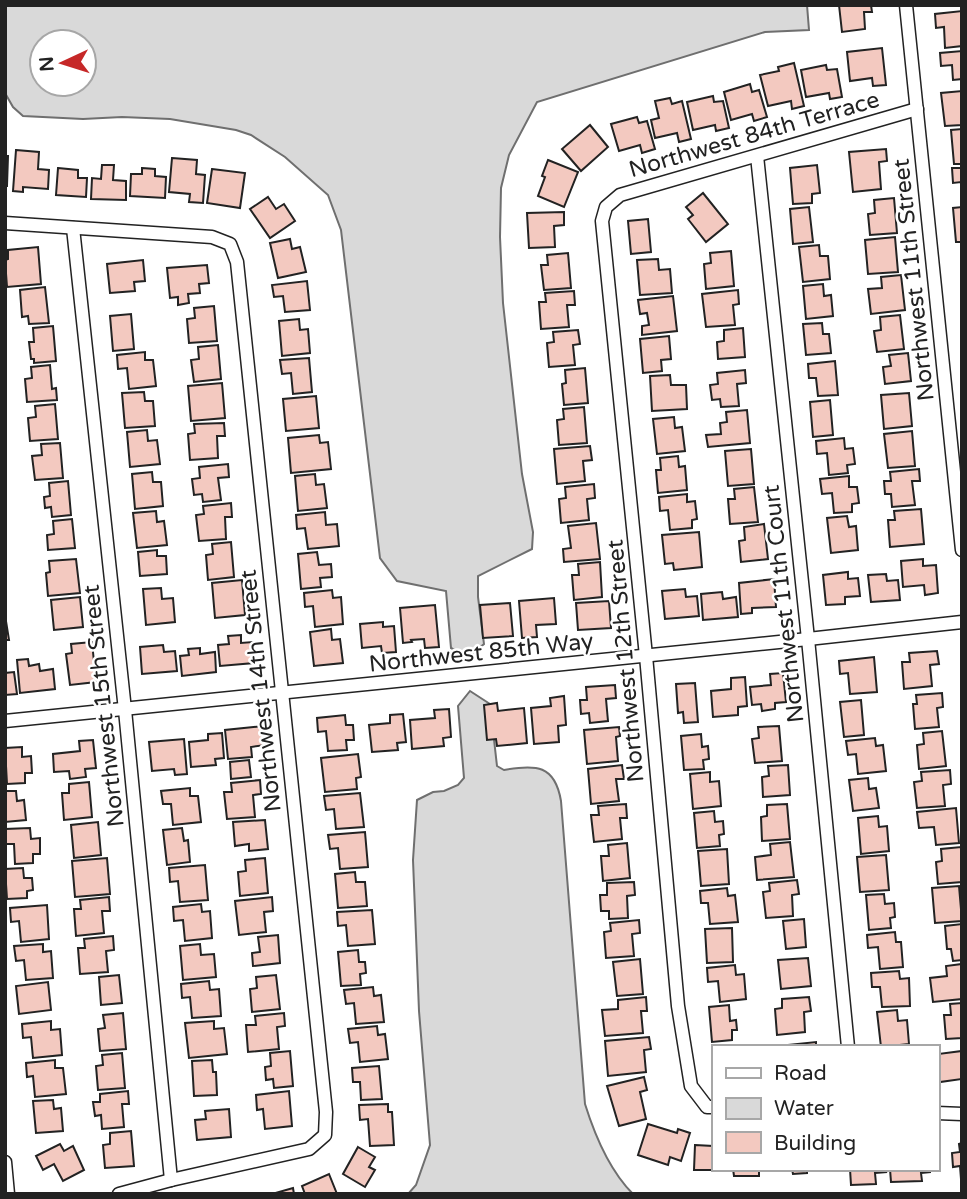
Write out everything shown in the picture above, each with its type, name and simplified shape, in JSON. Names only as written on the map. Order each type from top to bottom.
[{"type":"street","name":"Northwest 11th Street","points":[[906,5],[962,550]]},
{"type":"street","name":"Northwest 84th Terrace","points":[[606,206],[620,195],[917,109]]},
{"type":"street","name":"Northwest 11th Court","points":[[757,156],[848,1045]]},
{"type":"street","name":"Northwest 12th Street","points":[[606,206],[602,221],[678,1006],[691,1086],[710,1107]]},
{"type":"street","points":[[5,223],[73,228]]},
{"type":"street","name":"Northwest 14th Street","points":[[73,228],[212,237],[230,244],[237,262],[326,1112],[325,1135],[309,1149],[171,1180]]},
{"type":"street","name":"Northwest 15th Street","points":[[73,228],[125,710],[171,1180]]},
{"type":"street","name":"Northwest 85th Way","points":[[5,721],[962,622]]},
{"type":"street","points":[[939,1113],[962,1114]]},
{"type":"street","points":[[5,1161],[8,1194]]},
{"type":"street","points":[[119,1194],[171,1180]]},
{"type":"water","points":[[5,5],[807,5],[809,30],[765,32],[537,102],[509,155],[501,188],[503,303],[522,474],[533,532],[532,549],[478,576],[484,644],[468,657],[451,648],[446,591],[397,581],[380,558],[341,230],[328,195],[285,157],[251,135],[236,130],[170,119],[23,116],[13,107],[5,93]]},
{"type":"water","points":[[470,691],[490,704],[497,766],[504,770],[526,767],[542,770],[549,774],[558,789],[585,1104],[604,1152],[624,1185],[633,1194],[408,1194],[416,1185],[430,1145],[419,1011],[413,860],[417,800],[458,785],[464,778],[458,706]]},
{"type":"building","points":[[839,5],[871,5],[872,12],[864,12],[865,29],[842,32]]},
{"type":"building","points":[[962,11],[962,46],[945,48],[944,27],[936,28],[935,14]]},
{"type":"building","points":[[882,48],[886,85],[873,86],[872,78],[850,81],[847,52]]},
{"type":"building","points":[[962,51],[962,79],[953,80],[952,65],[941,66],[940,53]]},
{"type":"building","points":[[794,63],[804,106],[792,109],[791,101],[768,106],[760,75],[779,71],[778,67]]},
{"type":"building","points":[[826,65],[827,70],[837,69],[842,97],[830,99],[829,93],[806,97],[801,70]]},
{"type":"building","points":[[750,84],[752,92],[759,90],[767,117],[754,121],[752,114],[731,120],[724,92]]},
{"type":"building","points":[[962,91],[962,125],[945,126],[941,93]]},
{"type":"building","points":[[713,96],[714,102],[723,101],[729,128],[716,131],[715,125],[693,130],[687,102]]},
{"type":"building","points":[[670,98],[672,104],[682,101],[691,139],[679,142],[677,133],[655,138],[651,120],[659,118],[655,101]]},
{"type":"building","points":[[637,117],[639,123],[647,121],[655,149],[642,153],[640,145],[619,151],[611,124]]},
{"type":"building","points":[[590,125],[608,147],[581,171],[562,149]]},
{"type":"building","points":[[962,129],[962,164],[954,164],[951,130]]},
{"type":"building","points":[[886,149],[887,161],[879,162],[881,189],[853,192],[849,152]]},
{"type":"building","points":[[16,150],[39,152],[38,169],[49,170],[48,189],[23,187],[23,192],[13,191]]},
{"type":"building","points":[[5,156],[8,156],[7,186],[5,186]]},
{"type":"building","points":[[172,158],[197,160],[196,174],[205,175],[203,203],[189,202],[190,194],[169,192]]},
{"type":"building","points":[[548,160],[578,172],[564,207],[538,196]]},
{"type":"building","points":[[102,165],[114,165],[113,180],[126,181],[126,200],[91,199],[92,178],[101,179]]},
{"type":"building","points":[[817,165],[820,193],[812,194],[812,203],[793,204],[790,168]]},
{"type":"building","points":[[58,168],[78,170],[78,178],[87,178],[86,197],[56,195]]},
{"type":"building","points":[[142,168],[155,169],[155,176],[166,177],[165,198],[130,196],[131,174],[142,174]]},
{"type":"building","points":[[952,168],[962,168],[962,188],[961,182],[953,183]]},
{"type":"building","points":[[212,169],[245,173],[240,208],[207,203]]},
{"type":"building","points":[[703,193],[728,224],[706,242],[688,219],[693,215],[686,207]]},
{"type":"building","points":[[268,197],[276,209],[284,204],[295,221],[270,238],[250,209]]},
{"type":"building","points":[[894,198],[897,233],[870,235],[868,214],[875,213],[874,200]]},
{"type":"building","points":[[809,207],[813,242],[793,244],[790,209]]},
{"type":"building","points":[[962,207],[962,242],[956,242],[953,208]]},
{"type":"building","points":[[564,212],[564,225],[554,226],[555,247],[529,248],[527,213]]},
{"type":"building","points":[[648,219],[651,252],[631,254],[628,221]]},
{"type":"building","points":[[895,237],[898,272],[868,274],[865,240]]},
{"type":"building","points":[[290,239],[292,249],[300,247],[306,272],[278,278],[270,243]]},
{"type":"building","points":[[819,245],[820,256],[828,256],[830,279],[803,282],[799,247]]},
{"type":"building","points":[[38,247],[41,284],[7,287],[5,260],[8,259],[8,250]]},
{"type":"building","points":[[731,251],[734,286],[706,289],[704,264],[711,263],[710,253]]},
{"type":"building","points":[[568,253],[571,288],[544,290],[541,265],[548,265],[547,255]]},
{"type":"building","points":[[658,259],[659,270],[670,269],[672,293],[640,295],[637,260]]},
{"type":"building","points":[[143,260],[145,281],[134,282],[135,291],[110,293],[107,264]]},
{"type":"building","points":[[207,265],[209,283],[199,284],[200,293],[188,294],[189,303],[178,305],[178,297],[170,298],[167,268]]},
{"type":"building","points":[[901,275],[905,310],[871,314],[868,289],[882,288],[881,277]]},
{"type":"building","points":[[307,281],[310,310],[285,312],[283,296],[274,297],[272,285]]},
{"type":"building","points":[[823,284],[824,296],[831,295],[833,316],[806,319],[803,286]]},
{"type":"building","points":[[45,287],[49,323],[29,324],[28,316],[22,317],[20,290]]},
{"type":"building","points":[[738,290],[739,304],[733,305],[735,325],[706,327],[702,294]]},
{"type":"building","points":[[574,291],[575,305],[567,305],[569,327],[541,329],[539,302],[546,302],[545,293]]},
{"type":"building","points":[[673,296],[677,331],[642,335],[642,326],[649,325],[647,313],[640,314],[638,300]]},
{"type":"building","points":[[214,306],[217,341],[189,343],[187,319],[195,318],[194,308]]},
{"type":"building","points":[[131,314],[134,349],[113,351],[110,316]]},
{"type":"building","points":[[900,315],[904,349],[877,352],[874,331],[881,330],[880,317]]},
{"type":"building","points":[[299,319],[300,330],[308,329],[310,353],[282,356],[279,321]]},
{"type":"building","points":[[822,323],[823,334],[829,334],[831,353],[806,355],[803,324]]},
{"type":"building","points":[[53,326],[56,361],[34,363],[29,342],[34,342],[33,328]]},
{"type":"building","points":[[743,328],[745,357],[718,359],[717,342],[724,341],[724,330]]},
{"type":"building","points":[[578,330],[580,344],[573,345],[575,365],[549,367],[547,343],[554,342],[553,332]]},
{"type":"building","points":[[669,336],[671,359],[661,360],[662,371],[643,373],[640,339]]},
{"type":"building","points":[[218,345],[221,379],[194,382],[191,360],[199,359],[198,347]]},
{"type":"building","points":[[145,352],[145,360],[153,360],[156,386],[129,389],[127,368],[118,369],[117,355]]},
{"type":"building","points":[[908,353],[911,381],[885,384],[883,367],[891,366],[889,355]]},
{"type":"building","points":[[309,358],[312,392],[293,394],[291,373],[282,374],[280,360]]},
{"type":"building","points":[[835,361],[838,395],[818,396],[816,378],[809,378],[808,364]]},
{"type":"building","points":[[50,365],[52,389],[56,388],[57,400],[27,402],[25,379],[32,378],[31,367]]},
{"type":"building","points":[[585,368],[588,403],[564,405],[562,384],[566,383],[565,370]]},
{"type":"building","points":[[745,370],[746,383],[737,384],[739,406],[721,407],[720,399],[712,400],[710,385],[718,384],[717,373]]},
{"type":"building","points":[[670,375],[671,385],[686,385],[687,409],[652,411],[650,376]]},
{"type":"building","points":[[222,383],[225,418],[191,421],[188,386]]},
{"type":"building","points":[[144,392],[145,401],[153,401],[155,426],[125,428],[122,393]]},
{"type":"building","points":[[909,393],[912,426],[884,429],[881,395]]},
{"type":"building","points":[[316,396],[319,428],[286,431],[283,399]]},
{"type":"building","points":[[830,400],[833,435],[813,437],[810,402]]},
{"type":"building","points":[[55,404],[58,439],[30,441],[28,418],[36,417],[35,406]]},
{"type":"building","points":[[584,407],[587,443],[559,445],[557,420],[564,419],[563,409]]},
{"type":"building","points":[[747,410],[750,443],[708,447],[706,435],[721,434],[720,423],[727,422],[726,412]]},
{"type":"building","points":[[674,417],[675,428],[682,427],[685,451],[657,454],[653,419]]},
{"type":"building","points":[[224,423],[225,436],[217,436],[218,458],[190,460],[188,434],[195,433],[194,424]]},
{"type":"building","points":[[147,430],[148,441],[157,440],[160,464],[130,467],[127,432]]},
{"type":"building","points":[[912,431],[915,466],[888,468],[884,434]]},
{"type":"building","points":[[319,435],[320,443],[328,442],[331,469],[291,473],[288,438]]},
{"type":"building","points":[[844,438],[845,449],[853,448],[855,464],[847,465],[848,473],[829,475],[827,453],[817,454],[816,441]]},
{"type":"building","points":[[60,443],[63,478],[35,480],[32,456],[42,455],[41,444]]},
{"type":"building","points":[[590,446],[592,460],[583,461],[585,481],[557,484],[554,449]]},
{"type":"building","points":[[751,449],[754,484],[728,486],[725,451]]},
{"type":"building","points":[[678,456],[679,467],[685,466],[687,490],[658,493],[656,470],[661,470],[660,458]]},
{"type":"building","points":[[228,464],[229,477],[218,478],[221,500],[203,502],[202,494],[194,495],[192,479],[200,478],[199,467]]},
{"type":"building","points":[[919,469],[920,481],[912,481],[915,505],[892,507],[891,494],[885,494],[884,481],[891,481],[890,472]]},
{"type":"building","points":[[152,472],[153,482],[161,482],[163,506],[135,509],[132,474]]},
{"type":"building","points":[[315,474],[316,485],[324,484],[327,508],[298,511],[295,476]]},
{"type":"building","points":[[849,476],[849,487],[857,487],[859,503],[852,504],[852,512],[834,513],[832,493],[822,494],[820,479]]},
{"type":"building","points":[[68,481],[71,515],[52,517],[51,507],[45,508],[44,497],[50,496],[49,483]]},
{"type":"building","points":[[594,484],[595,498],[587,499],[589,520],[561,523],[559,499],[566,498],[565,487]]},
{"type":"building","points":[[754,487],[758,522],[730,524],[728,499],[735,499],[734,489]]},
{"type":"building","points":[[687,494],[687,502],[695,501],[697,519],[692,520],[692,528],[670,530],[668,510],[660,511],[659,497]]},
{"type":"building","points":[[231,503],[232,517],[225,517],[226,539],[199,541],[196,515],[204,514],[203,506]]},
{"type":"building","points":[[921,509],[924,544],[890,547],[888,520],[895,520],[894,511]]},
{"type":"building","points":[[156,511],[157,522],[164,521],[167,545],[137,548],[133,513]]},
{"type":"building","points":[[325,512],[326,525],[337,524],[339,546],[308,549],[305,528],[297,529],[296,515]]},
{"type":"building","points":[[847,516],[849,527],[856,526],[858,550],[831,553],[827,518]]},
{"type":"building","points":[[72,519],[75,548],[48,550],[47,535],[54,534],[53,521]]},
{"type":"building","points":[[596,523],[600,559],[564,562],[563,549],[571,548],[568,526]]},
{"type":"building","points":[[764,524],[768,559],[741,562],[739,541],[745,540],[744,527]]},
{"type":"building","points":[[699,532],[702,567],[674,570],[673,563],[665,564],[662,535]]},
{"type":"building","points":[[231,542],[234,577],[208,580],[206,555],[213,554],[212,544]]},
{"type":"building","points":[[157,550],[157,556],[166,556],[167,574],[140,576],[138,552]]},
{"type":"building","points":[[317,552],[319,565],[331,564],[332,577],[320,578],[321,587],[301,589],[298,554]]},
{"type":"building","points":[[76,559],[80,593],[48,596],[46,573],[50,572],[49,561]]},
{"type":"building","points":[[923,559],[923,566],[936,565],[938,593],[925,595],[924,585],[903,587],[901,561]]},
{"type":"building","points":[[600,562],[602,597],[574,600],[572,575],[579,575],[578,564]]},
{"type":"building","points":[[848,572],[848,579],[858,578],[860,596],[845,597],[845,604],[826,605],[823,575]]},
{"type":"building","points":[[886,574],[887,581],[898,580],[900,600],[871,602],[868,575]]},
{"type":"building","points":[[774,579],[776,607],[752,608],[752,613],[741,614],[739,583]]},
{"type":"building","points":[[242,580],[245,615],[215,618],[212,583]]},
{"type":"building","points":[[161,588],[162,599],[173,598],[175,622],[146,625],[143,589]]},
{"type":"building","points":[[685,589],[686,597],[697,596],[699,616],[665,619],[662,591]]},
{"type":"building","points":[[332,590],[333,598],[341,597],[343,624],[315,627],[313,606],[305,607],[304,593]]},
{"type":"building","points":[[722,592],[723,599],[736,597],[738,617],[703,620],[701,594]]},
{"type":"building","points":[[80,597],[83,627],[54,630],[51,600]]},
{"type":"building","points":[[554,598],[556,624],[536,625],[537,637],[522,638],[519,601]]},
{"type":"building","points":[[609,601],[611,628],[578,630],[576,603]]},
{"type":"building","points":[[510,603],[513,636],[483,638],[480,605]]},
{"type":"building","points":[[435,605],[439,647],[425,648],[424,639],[403,643],[400,608]]},
{"type":"building","points":[[5,615],[9,640],[5,640]]},
{"type":"building","points":[[383,622],[383,627],[394,626],[396,652],[382,653],[381,646],[362,648],[360,624]]},
{"type":"building","points":[[331,629],[332,640],[340,639],[343,663],[314,666],[310,632]]},
{"type":"building","points":[[241,635],[241,643],[253,642],[254,663],[220,666],[218,645],[229,644],[228,636]]},
{"type":"building","points":[[92,642],[96,682],[70,685],[66,654],[72,653],[71,644]]},
{"type":"building","points":[[163,645],[164,652],[175,651],[177,671],[142,674],[140,647]]},
{"type":"building","points":[[200,648],[200,654],[215,652],[216,672],[182,676],[180,656],[189,655],[188,649]]},
{"type":"building","points":[[937,651],[939,664],[930,665],[932,686],[904,689],[902,662],[910,662],[909,653]]},
{"type":"building","points":[[874,657],[877,692],[850,694],[848,673],[840,674],[839,661]]},
{"type":"building","points":[[28,659],[29,666],[39,664],[40,671],[53,669],[55,689],[20,693],[17,660]]},
{"type":"building","points":[[14,672],[17,694],[5,695],[5,673]]},
{"type":"building","points":[[783,673],[786,702],[775,703],[775,709],[762,711],[761,704],[752,705],[750,687],[771,685],[770,674]]},
{"type":"building","points":[[745,677],[747,706],[738,707],[738,715],[713,717],[711,691],[731,689],[731,678]]},
{"type":"building","points":[[695,683],[698,722],[684,723],[683,712],[678,713],[676,684]]},
{"type":"building","points":[[615,685],[616,698],[606,699],[608,721],[590,723],[589,713],[581,714],[580,700],[587,700],[586,687]]},
{"type":"building","points":[[942,693],[943,707],[937,708],[939,727],[915,729],[913,704],[917,704],[916,695]]},
{"type":"building","points":[[564,696],[566,725],[558,726],[559,742],[534,744],[531,708],[551,706],[550,698]]},
{"type":"building","points":[[861,700],[864,735],[844,737],[840,702]]},
{"type":"building","points":[[497,703],[498,711],[524,708],[527,743],[497,746],[496,739],[487,740],[484,705]]},
{"type":"building","points":[[449,709],[451,737],[443,738],[444,746],[412,749],[410,720],[435,718],[434,710]]},
{"type":"building","points":[[403,714],[406,742],[397,743],[398,750],[372,752],[369,725],[390,723],[390,715]]},
{"type":"building","points":[[345,715],[346,725],[353,725],[354,740],[346,740],[347,750],[328,751],[326,731],[318,732],[317,718]]},
{"type":"building","points":[[264,726],[266,745],[251,747],[252,757],[228,759],[225,730]]},
{"type":"building","points":[[779,726],[782,761],[755,763],[752,739],[759,738],[758,727]]},
{"type":"building","points":[[619,727],[620,736],[616,737],[618,761],[587,764],[584,730]]},
{"type":"building","points":[[942,731],[946,766],[919,769],[917,745],[924,744],[923,733]]},
{"type":"building","points":[[222,733],[224,758],[215,759],[216,765],[191,767],[189,742],[208,740],[208,734]]},
{"type":"building","points":[[701,734],[702,747],[708,746],[709,759],[703,760],[704,769],[684,770],[681,736]]},
{"type":"building","points":[[875,738],[876,746],[883,745],[886,771],[858,774],[856,754],[848,755],[846,741]]},
{"type":"building","points":[[184,739],[187,774],[175,775],[174,769],[152,771],[149,742]]},
{"type":"building","points":[[93,740],[96,768],[85,769],[86,777],[70,779],[69,771],[54,772],[53,754],[80,751],[79,741]]},
{"type":"building","points":[[22,747],[22,757],[31,756],[32,773],[25,773],[25,783],[7,784],[5,748]]},
{"type":"building","points":[[358,754],[361,777],[356,778],[357,789],[325,792],[321,758]]},
{"type":"building","points":[[249,760],[251,777],[231,779],[230,762]]},
{"type":"building","points":[[622,765],[624,779],[616,779],[619,801],[591,804],[588,769]]},
{"type":"building","points":[[788,765],[790,795],[763,797],[762,777],[769,776],[768,766]]},
{"type":"building","points":[[950,770],[951,784],[943,785],[945,806],[917,808],[914,782],[922,781],[921,772]]},
{"type":"building","points":[[710,772],[710,782],[719,781],[721,806],[693,809],[690,774]]},
{"type":"building","points":[[868,778],[869,789],[876,788],[879,808],[853,811],[849,780]]},
{"type":"building","points":[[260,780],[261,794],[253,795],[255,817],[227,819],[224,792],[232,792],[231,783]]},
{"type":"building","points":[[89,782],[92,817],[64,820],[62,793],[69,793],[69,784]]},
{"type":"building","points":[[190,788],[190,796],[198,796],[201,822],[173,825],[171,804],[163,804],[161,791]]},
{"type":"building","points":[[5,791],[16,791],[17,801],[24,800],[26,820],[5,822]]},
{"type":"building","points":[[360,793],[364,827],[336,829],[334,809],[326,810],[324,796]]},
{"type":"building","points":[[626,804],[627,818],[620,818],[622,839],[594,842],[591,815],[599,815],[598,806]]},
{"type":"building","points":[[787,804],[790,839],[762,841],[761,817],[767,816],[767,805]]},
{"type":"building","points":[[956,808],[959,843],[936,845],[934,827],[919,828],[917,812]]},
{"type":"building","points":[[714,811],[715,822],[723,821],[724,834],[719,835],[720,846],[697,848],[694,813]]},
{"type":"building","points":[[878,816],[879,827],[887,826],[889,851],[861,854],[858,818]]},
{"type":"building","points":[[265,820],[268,849],[249,851],[249,844],[235,846],[233,822]]},
{"type":"building","points":[[98,822],[101,855],[74,858],[71,825]]},
{"type":"building","points":[[30,828],[31,839],[40,838],[40,854],[33,854],[33,863],[15,864],[14,844],[5,844],[5,829]]},
{"type":"building","points":[[182,828],[184,841],[188,840],[190,862],[167,865],[163,830]]},
{"type":"building","points":[[365,832],[368,867],[340,869],[338,848],[330,849],[328,835]]},
{"type":"building","points":[[790,842],[794,877],[757,880],[755,857],[771,855],[770,844]]},
{"type":"building","points":[[627,843],[630,878],[603,881],[601,856],[609,856],[608,845]]},
{"type":"building","points":[[961,847],[962,882],[938,884],[936,862],[942,861],[941,849]]},
{"type":"building","points":[[727,849],[729,884],[701,886],[698,851]]},
{"type":"building","points":[[886,855],[889,890],[860,892],[857,857]]},
{"type":"building","points":[[107,858],[110,894],[75,897],[72,861]]},
{"type":"building","points":[[265,858],[268,893],[240,896],[238,872],[246,871],[245,860]]},
{"type":"building","points":[[205,865],[208,900],[180,902],[178,881],[170,882],[169,868]]},
{"type":"building","points":[[23,868],[24,878],[32,878],[33,890],[27,891],[27,898],[7,899],[5,869]]},
{"type":"building","points":[[355,872],[356,882],[365,882],[367,906],[338,908],[335,874]]},
{"type":"building","points":[[797,880],[799,894],[792,895],[793,916],[766,918],[763,892],[770,891],[769,883]]},
{"type":"building","points":[[634,882],[635,895],[627,896],[628,918],[609,919],[609,911],[601,911],[600,895],[607,895],[607,883]]},
{"type":"building","points":[[959,886],[962,921],[935,923],[932,888]]},
{"type":"building","points":[[727,888],[728,896],[735,895],[738,922],[710,924],[708,903],[701,903],[700,891]]},
{"type":"building","points":[[884,894],[885,904],[894,903],[895,917],[890,918],[891,928],[869,930],[866,895]]},
{"type":"building","points":[[109,897],[110,911],[102,911],[104,933],[76,936],[74,909],[81,909],[80,900]]},
{"type":"building","points":[[272,897],[273,911],[264,912],[266,932],[239,935],[235,901]]},
{"type":"building","points":[[201,904],[202,912],[210,911],[212,938],[185,941],[183,920],[174,921],[173,907]]},
{"type":"building","points":[[47,905],[49,939],[21,942],[19,921],[11,922],[10,908]]},
{"type":"building","points":[[372,910],[375,944],[348,946],[346,925],[338,926],[337,912]]},
{"type":"building","points":[[804,919],[806,947],[786,949],[783,921]]},
{"type":"building","points":[[639,920],[640,933],[632,934],[634,956],[606,958],[604,932],[611,931],[610,923]]},
{"type":"building","points":[[962,924],[962,960],[953,961],[951,949],[947,949],[945,926]]},
{"type":"building","points":[[732,928],[733,962],[707,963],[705,929]]},
{"type":"building","points":[[895,932],[896,942],[901,942],[903,967],[880,969],[878,947],[868,948],[867,935]]},
{"type":"building","points":[[278,935],[280,963],[253,966],[252,953],[260,952],[258,937]]},
{"type":"building","points":[[113,936],[114,950],[106,951],[108,972],[80,974],[78,948],[85,948],[84,939]]},
{"type":"building","points":[[43,944],[43,952],[51,951],[53,978],[26,980],[24,960],[16,961],[14,946]]},
{"type":"building","points":[[200,944],[201,955],[214,954],[216,977],[183,980],[180,946]]},
{"type":"building","points":[[358,950],[359,962],[365,962],[366,973],[360,974],[361,985],[341,986],[338,952]]},
{"type":"building","points":[[808,958],[811,986],[781,989],[778,960]]},
{"type":"building","points":[[640,959],[643,994],[617,996],[613,962]]},
{"type":"building","points":[[962,964],[962,999],[933,1002],[930,978],[947,976],[946,966]]},
{"type":"building","points":[[735,965],[736,975],[744,974],[746,999],[720,1002],[718,981],[708,982],[707,968]]},
{"type":"building","points":[[899,971],[900,979],[909,978],[910,1006],[882,1007],[880,987],[872,987],[871,973]]},
{"type":"building","points":[[119,975],[122,1003],[101,1005],[99,977]]},
{"type":"building","points":[[276,975],[280,1009],[252,1012],[250,989],[257,988],[256,977]]},
{"type":"building","points":[[209,981],[210,990],[219,989],[221,1016],[192,1018],[190,997],[182,998],[181,984]]},
{"type":"building","points":[[48,982],[51,1010],[19,1014],[16,986]]},
{"type":"building","points":[[373,987],[374,996],[381,995],[384,1022],[356,1024],[354,1003],[346,1004],[344,990]]},
{"type":"building","points":[[646,997],[647,1011],[641,1011],[643,1033],[605,1036],[602,1010],[618,1009],[618,1000]]},
{"type":"building","points":[[809,997],[811,1011],[804,1012],[805,1032],[777,1035],[775,1009],[782,1008],[782,999]]},
{"type":"building","points":[[962,1003],[962,1038],[946,1039],[944,1015],[951,1015],[950,1004]]},
{"type":"building","points":[[729,1005],[730,1021],[736,1020],[737,1030],[732,1030],[732,1040],[712,1042],[709,1007]]},
{"type":"building","points":[[897,1010],[898,1021],[907,1020],[909,1044],[881,1045],[877,1012]]},
{"type":"building","points":[[123,1013],[126,1049],[100,1051],[98,1029],[105,1028],[103,1015]]},
{"type":"building","points":[[284,1013],[285,1026],[277,1027],[279,1049],[248,1052],[246,1025],[256,1025],[255,1016]]},
{"type":"building","points":[[51,1021],[51,1030],[60,1029],[62,1055],[33,1058],[31,1037],[23,1038],[22,1024]]},
{"type":"building","points":[[214,1021],[214,1029],[224,1028],[227,1054],[189,1058],[185,1023]]},
{"type":"building","points":[[377,1026],[378,1035],[385,1034],[388,1059],[360,1062],[358,1042],[350,1043],[348,1029]]},
{"type":"building","points":[[649,1037],[651,1049],[644,1050],[646,1072],[608,1076],[605,1041]]},
{"type":"building","points":[[816,1042],[816,1045],[788,1045]]},
{"type":"building","points":[[290,1051],[293,1086],[274,1088],[273,1079],[266,1080],[265,1067],[271,1066],[270,1053]]},
{"type":"building","points":[[962,1051],[962,1079],[940,1082],[939,1054]]},
{"type":"building","points":[[122,1053],[125,1088],[98,1090],[96,1066],[103,1065],[102,1055]]},
{"type":"building","points":[[55,1060],[55,1068],[63,1068],[66,1094],[35,1097],[33,1076],[27,1077],[26,1063]]},
{"type":"building","points":[[212,1060],[213,1072],[216,1072],[217,1095],[194,1096],[192,1061]]},
{"type":"building","points":[[379,1066],[382,1099],[361,1100],[360,1082],[353,1082],[352,1068]]},
{"type":"building","points":[[644,1077],[647,1090],[640,1092],[646,1119],[619,1126],[607,1086]]},
{"type":"building","points":[[128,1091],[129,1104],[122,1104],[124,1127],[102,1129],[101,1115],[95,1116],[93,1102],[100,1102],[100,1094]]},
{"type":"building","points":[[289,1091],[292,1126],[265,1129],[263,1109],[257,1110],[256,1095]]},
{"type":"building","points":[[53,1100],[54,1109],[61,1108],[63,1131],[36,1133],[33,1101]]},
{"type":"building","points":[[388,1104],[388,1112],[392,1112],[394,1145],[370,1146],[368,1119],[360,1120],[359,1105]]},
{"type":"building","points":[[229,1109],[231,1137],[197,1140],[195,1120],[206,1119],[205,1111]]},
{"type":"building","points":[[648,1124],[677,1133],[678,1129],[690,1133],[681,1161],[670,1157],[668,1165],[638,1155]]},
{"type":"building","points":[[131,1131],[134,1166],[105,1168],[103,1145],[110,1144],[110,1133]]},
{"type":"building","points":[[962,1143],[961,1179],[960,1166],[953,1167],[952,1153],[960,1152],[959,1144]]},
{"type":"building","points":[[60,1144],[64,1151],[73,1146],[84,1170],[63,1181],[54,1164],[43,1170],[36,1156]]},
{"type":"building","points":[[695,1145],[712,1146],[712,1170],[694,1170]]},
{"type":"building","points":[[358,1147],[375,1157],[369,1167],[375,1170],[365,1187],[343,1174]]},
{"type":"building","points":[[733,1171],[759,1171],[759,1176],[734,1176]]},
{"type":"building","points":[[792,1171],[807,1171],[807,1173],[793,1174]]},
{"type":"building","points":[[850,1171],[886,1171],[875,1173],[876,1184],[851,1185]]},
{"type":"building","points":[[890,1171],[930,1171],[921,1173],[922,1181],[891,1182]]},
{"type":"building","points":[[329,1174],[337,1194],[305,1194],[302,1186]]},
{"type":"building","points":[[293,1188],[294,1194],[272,1194]]}]
